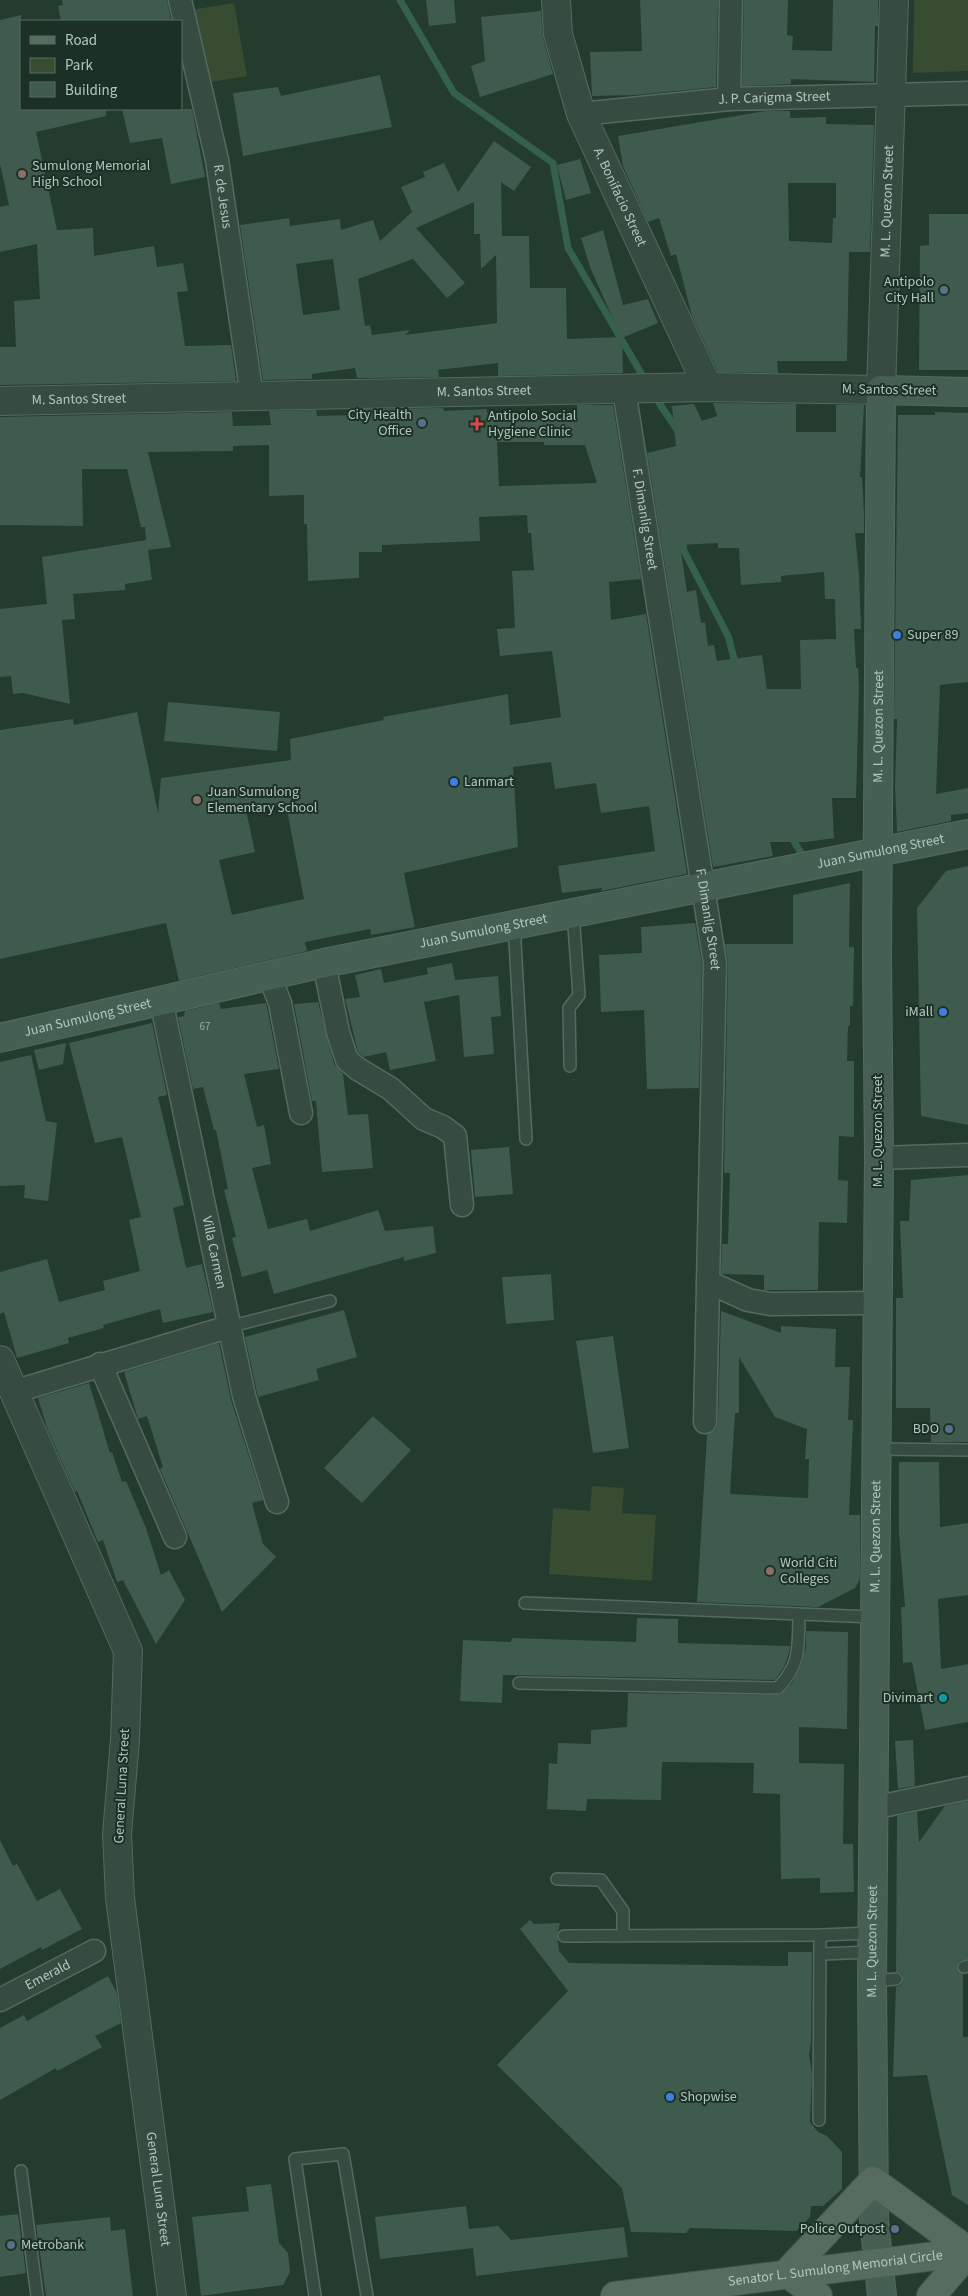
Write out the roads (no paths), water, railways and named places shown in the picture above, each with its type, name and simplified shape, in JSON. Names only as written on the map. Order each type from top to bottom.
[{"type":"main road","name":"M. Santos Street","points":[[881,390],[968,392]]},
{"type":"main road","name":"M. L. Quezon Street","points":[[881,390],[878,851],[879,1158],[872,1942],[884,1980],[873,2181],[877,2262],[882,2296]]},
{"type":"main road","name":"Juan Sumulong Street","points":[[0,1038],[324,963],[968,834]]},
{"type":"main road","points":[[818,2296],[787,2274],[873,2181],[968,2252],[931,2296]]},
{"type":"main road","name":"Senator L. Sumulong Memorial Circle","points":[[615,2296],[968,2252]]},
{"type":"street","name":"R. de Jesus","points":[[180,0],[217,160],[252,396]]},
{"type":"street","name":"A. Bonifacio Street","points":[[556,0],[558,34],[581,114],[708,387]]},
{"type":"street","points":[[729,99],[731,0]]},
{"type":"street","name":"M. L. Quezon Street","points":[[881,390],[894,0]]},
{"type":"street","name":"J. P. Carigma Street","points":[[581,114],[729,99],[968,92]]},
{"type":"street","name":"M. Santos Street","points":[[0,401],[708,387],[881,390]]},
{"type":"street","name":"F. Dimanlig Street","points":[[624,390],[715,963],[705,1422]]},
{"type":"street","points":[[324,963],[338,1032],[347,1060],[391,1089],[424,1119],[455,1136],[462,1205]]},
{"type":"street","points":[[269,975],[280,1003],[301,1113]]},
{"type":"street","name":"Villa Carmen","points":[[161,1000],[228,1327],[244,1396],[277,1502]]},
{"type":"street","points":[[879,1158],[968,1155]]},
{"type":"street","points":[[708,1282],[748,1300],[770,1304],[878,1303]]},
{"type":"street","points":[[13,1392],[100,1364],[228,1327]]},
{"type":"street","name":"General Luna Street","points":[[0,1360],[128,1651],[125,1740],[117,1834],[120,1898],[172,2296]]},
{"type":"street","points":[[100,1364],[175,1537]]},
{"type":"street","points":[[873,1808],[968,1788]]},
{"type":"street","name":"Emerald","points":[[0,2000],[94,1951]]},
{"type":"lane","points":[[570,1066],[568,1008],[579,995],[573,913]]},
{"type":"lane","points":[[514,924],[526,1139]]},
{"type":"lane","points":[[228,1327],[330,1301]]},
{"type":"lane","points":[[876,1449],[968,1450]]},
{"type":"lane","points":[[525,1603],[874,1618]]},
{"type":"lane","points":[[519,1683],[778,1688],[788,1677],[797,1660],[800,1616]]},
{"type":"lane","points":[[557,1879],[601,1880],[623,1911],[623,1935]]},
{"type":"lane","points":[[564,1936],[820,1935],[872,1942]]},
{"type":"lane","points":[[819,2120],[820,1935]]},
{"type":"lane","points":[[820,1954],[872,1942]]},
{"type":"lane","points":[[315,2296],[295,2159],[343,2154],[367,2296]]},
{"type":"lane","points":[[20,2171],[37,2296]]},
{"type":"waterway","points":[[400,0],[454,93],[553,163],[568,248],[641,373]]},
{"type":"waterway","points":[[659,403],[678,431]]},
{"type":"waterway","points":[[682,537],[684,551],[728,636],[736,666]]},
{"type":"waterway","points":[[790,835],[803,856]]},
{"type":"place","name":"Sumulong Memorial High School","points":[[22,174]]},
{"type":"place","name":"Antipolo City Hall","points":[[944,290]]},
{"type":"place","name":"City Health Office","points":[[422,423]]},
{"type":"place","name":"Antipolo Social Hygiene Clinic","points":[[477,424]]},
{"type":"place","name":"Super 89","points":[[897,635]]},
{"type":"place","name":"Lanmart","points":[[454,782]]},
{"type":"place","name":"Juan Sumulong Elementary School","points":[[197,800]]},
{"type":"place","name":"iMall","points":[[943,1012]]},
{"type":"place","name":"BDO","points":[[949,1429]]},
{"type":"place","name":"World Citi Colleges","points":[[770,1571]]},
{"type":"place","name":"Divimart","points":[[943,1698]]},
{"type":"place","name":"Shopwise","points":[[670,2097]]},
{"type":"place","name":"Police Outpost","points":[[895,2229]]},
{"type":"place","name":"Metrobank","points":[[11,2245]]}]
